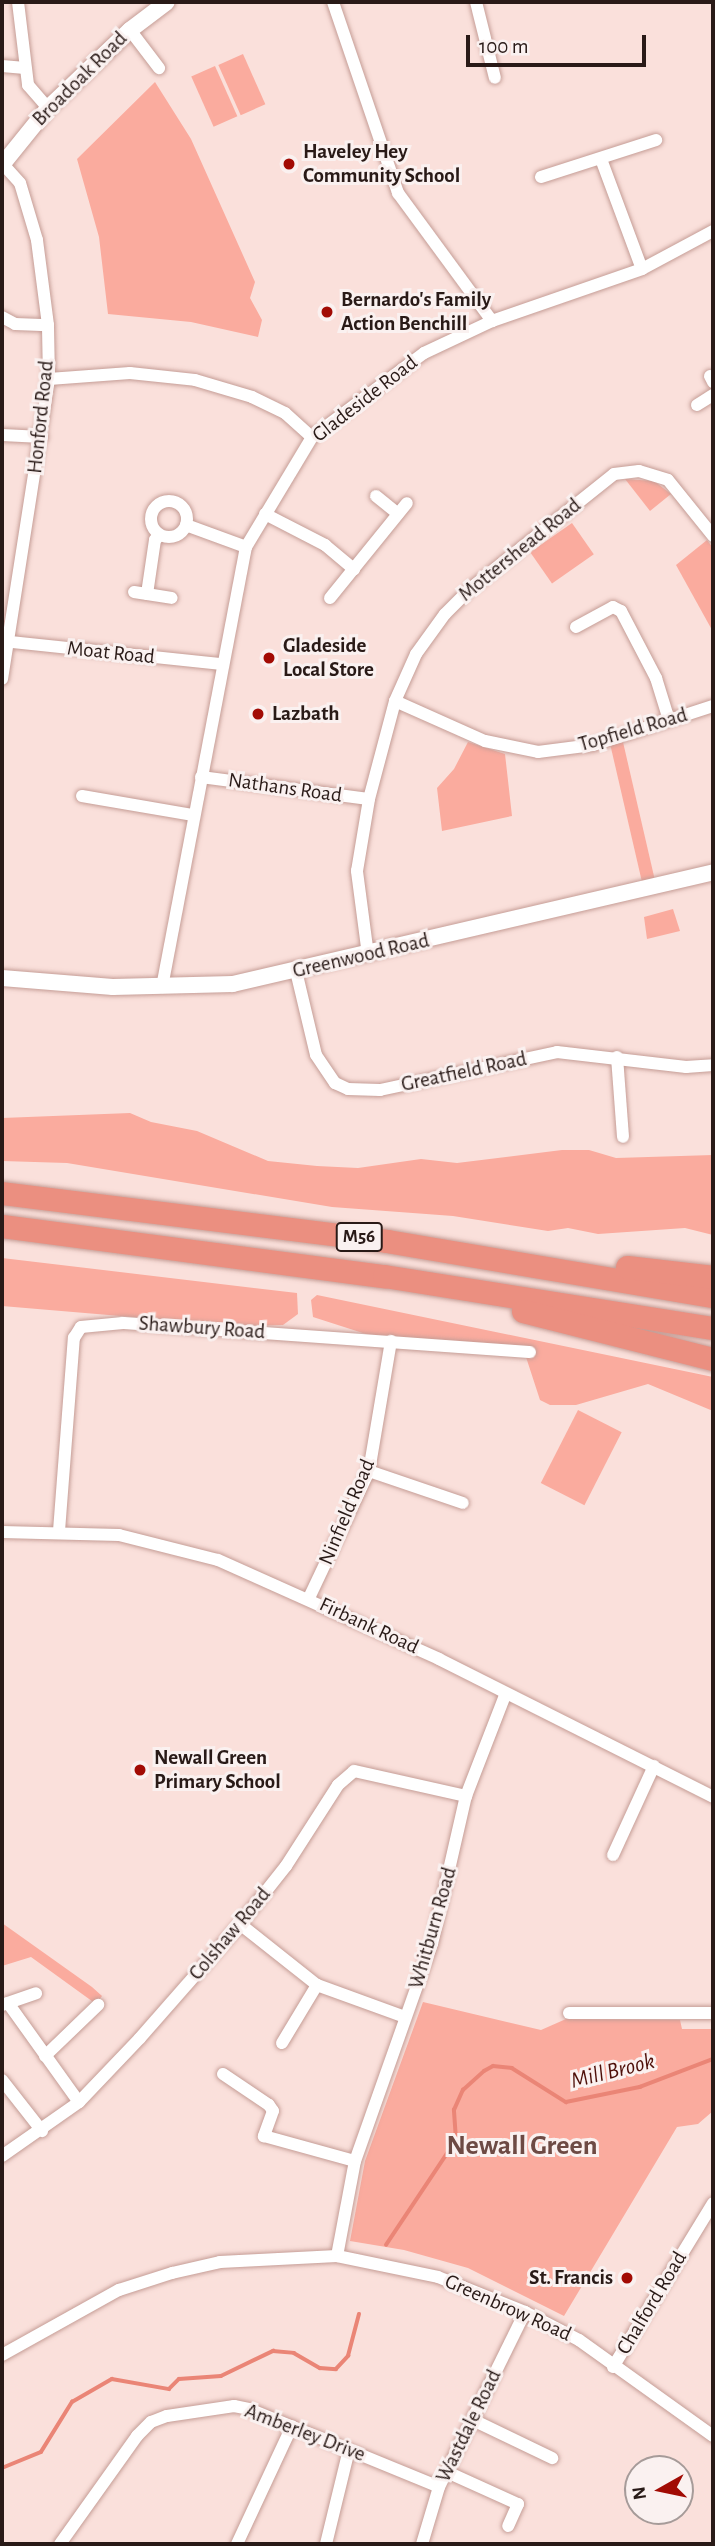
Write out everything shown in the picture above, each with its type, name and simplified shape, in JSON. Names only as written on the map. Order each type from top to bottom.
[{"type":"highway","name":"M56","points":[[2,1193],[387,1241],[713,1277]]},
{"type":"highway","name":"M56","points":[[2,1226],[384,1276],[713,1328]]},
{"type":"highway","name":"M56","points":[[387,1241],[713,1296]]},
{"type":"highway","name":"M56","points":[[384,1276],[713,1359]]},
{"type":"street","points":[[19,2],[28,85],[48,108]]},
{"type":"street","name":"Broadoak Road","points":[[2,165],[48,108],[130,30],[167,2]]},
{"type":"street","points":[[333,2],[398,193],[492,321]]},
{"type":"street","points":[[476,2],[495,78]]},
{"type":"street","points":[[130,30],[159,68]]},
{"type":"street","points":[[2,66],[25,68]]},
{"type":"street","points":[[541,177],[656,139]]},
{"type":"street","points":[[601,159],[642,269]]},
{"type":"street","name":"Honford Road","points":[[2,165],[20,183],[37,240],[48,325],[48,379],[42,437],[5,642],[2,679]]},
{"type":"street","name":"Gladeside Road","points":[[162,987],[221,664],[246,547],[312,437],[424,354],[492,321],[642,269],[713,232]]},
{"type":"street","points":[[2,317],[15,324],[48,325]]},
{"type":"street","points":[[48,379],[130,373],[195,380],[252,397],[285,413],[312,437]]},
{"type":"street","points":[[698,405],[713,395]]},
{"type":"street","points":[[2,435],[42,437]]},
{"type":"street","name":"Mottershead Road","points":[[368,955],[357,871],[369,799],[395,701],[416,654],[462,597],[614,474],[639,471],[668,480],[713,536]]},
{"type":"street","points":[[376,496],[398,514]]},
{"type":"street","points":[[160,535],[150,520],[154,508],[164,501],[181,506],[186,525]]},
{"type":"street","points":[[330,598],[407,503]]},
{"type":"street","points":[[265,514],[324,545],[354,569]]},
{"type":"street","points":[[186,525],[246,547]]},
{"type":"street","points":[[172,598],[141,593],[155,540],[160,535],[177,536],[186,525]]},
{"type":"street","points":[[576,627],[613,607],[621,611],[656,678],[669,720]]},
{"type":"street","name":"Moat Road","points":[[5,642],[221,664]]},
{"type":"street","name":"Topfield Road","points":[[395,701],[485,741],[538,752],[593,745],[713,706]]},
{"type":"street","name":"Nathans Road","points":[[201,777],[369,799]]},
{"type":"street","points":[[82,796],[193,816]]},
{"type":"street","name":"Greenwood Road","points":[[2,978],[162,987],[233,984],[368,955],[713,872]]},
{"type":"street","name":"Greatfield Road","points":[[296,971],[316,1055],[335,1083],[348,1089],[380,1090],[558,1052],[686,1067],[713,1065]]},
{"type":"street","points":[[617,1057],[622,1137]]},
{"type":"street","name":"Shawbury Road","points":[[59,1531],[74,1338],[81,1327],[123,1322],[530,1352]]},
{"type":"street","name":"Ninfield Road","points":[[309,1598],[369,1471],[391,1341]]},
{"type":"street","points":[[369,1471],[463,1503]]},
{"type":"street","name":"Firbank Road","points":[[2,1532],[59,1531],[159,1542],[218,1560],[309,1598],[713,1797]]},
{"type":"street","name":"Whitburn Road","points":[[337,2256],[342,2211],[355,2161],[432,1944],[466,1796],[506,1693]]},
{"type":"street","points":[[613,1855],[654,1766]]},
{"type":"street","name":"Colshaw Road","points":[[2,2156],[42,2132],[79,2102],[240,1924],[286,1866],[338,1785],[354,1771],[466,1796]]},
{"type":"street","points":[[240,1924],[317,1985],[405,2017]]},
{"type":"street","points":[[282,2043],[317,1985]]},
{"type":"street","points":[[36,1993],[5,2004],[79,2102]]},
{"type":"street","points":[[45,2056],[98,2006]]},
{"type":"street","points":[[569,2012],[713,2013]]},
{"type":"street","points":[[223,2074],[269,2105],[273,2111],[264,2136],[355,2161]]},
{"type":"street","points":[[2,2080],[42,2132]]},
{"type":"street","name":"Chalford Road","points":[[613,2367],[713,2203]]},
{"type":"street","name":"Greenbrow Road","points":[[4,2349],[119,2290],[173,2273],[220,2262],[337,2256],[438,2277],[525,2312],[579,2340],[613,2367],[713,2436]]},
{"type":"street","name":"Wastdale Road","points":[[422,2544],[439,2487],[525,2312]]},
{"type":"street","name":"Amberley Drive","points":[[60,2544],[151,2422],[234,2406],[292,2426],[439,2487]]},
{"type":"street","points":[[473,2420],[552,2458]]},
{"type":"street","points":[[237,2544],[292,2426]]},
{"type":"street","points":[[326,2544],[349,2450]]},
{"type":"street","points":[[447,2472],[518,2504],[508,2526]]},
{"type":"shaded area","points":[[243,54],[265,104],[241,115],[218,65]]},
{"type":"shaded area","points":[[215,66],[237,116],[214,127],[191,77]]},
{"type":"shaded area","points":[[155,82],[191,139],[255,282],[250,298],[262,320],[258,337],[191,322],[108,314],[99,237],[77,159]]},
{"type":"shaded area","points":[[625,479],[654,481],[671,494],[650,511]]},
{"type":"shaded area","points":[[572,523],[594,554],[552,583],[530,552]]},
{"type":"shaded area","points":[[707,540],[713,548],[712,630],[676,565]]},
{"type":"shaded area","points":[[468,742],[505,754],[512,816],[442,831],[437,788],[454,769]]},
{"type":"shaded area","points":[[623,742],[655,880],[642,883],[610,745]]},
{"type":"shaded area","points":[[673,909],[680,931],[647,939],[644,917]]},
{"type":"shaded area","points":[[130,1113],[151,1122],[197,1131],[268,1161],[317,1166],[358,1168],[421,1159],[457,1163],[562,1150],[589,1150],[616,1158],[713,1155],[713,1235],[685,1228],[598,1234],[568,1228],[548,1231],[453,1216],[332,1207],[67,1163],[2,1161],[2,1118]]},
{"type":"shaded area","points":[[2,1258],[297,1293],[298,1314],[283,1325],[239,1326],[2,1306]]},
{"type":"shaded area","points":[[317,1295],[713,1377],[713,1411],[648,1384],[576,1405],[550,1405],[540,1400],[525,1354],[372,1336],[313,1317],[311,1300]]},
{"type":"shaded area","points":[[578,1410],[622,1432],[584,1505],[541,1483]]},
{"type":"shaded area","points":[[2,1923],[92,1987],[102,1996],[96,2004],[31,1957],[2,1966]]},
{"type":"shaded area","points":[[423,2002],[541,2030],[566,2019],[680,2020],[682,2029],[713,2029],[713,2111],[698,2124],[677,2127],[564,2316],[468,2268],[404,2250],[350,2241],[365,2161]]},
{"type":"waterway","name":"Mill Brook","points":[[386,2245],[456,2140],[454,2110],[463,2090],[484,2071],[493,2066],[512,2068],[566,2102],[640,2087],[713,2059]]},
{"type":"waterway","name":"Mill Brook","points":[[2,2468],[41,2452],[72,2402],[112,2379],[169,2389],[179,2379],[221,2376],[273,2351],[294,2353],[320,2368],[336,2369],[348,2356],[359,2314]]},
{"type":"place","name":"Haveley Hey Community School","points":[[289,164]]},
{"type":"place","name":"Bernardo's Family Action Benchill","points":[[327,312]]},
{"type":"place","name":"Gladeside Local Store","points":[[269,658]]},
{"type":"place","name":"Lazbath","points":[[258,714]]},
{"type":"place","name":"Newall Green Primary School","points":[[140,1770]]},
{"type":"place","name":"St. Francis","points":[[627,2278]]},
{"type":"district","name":"Newall Green","points":[[522,2146]]}]
